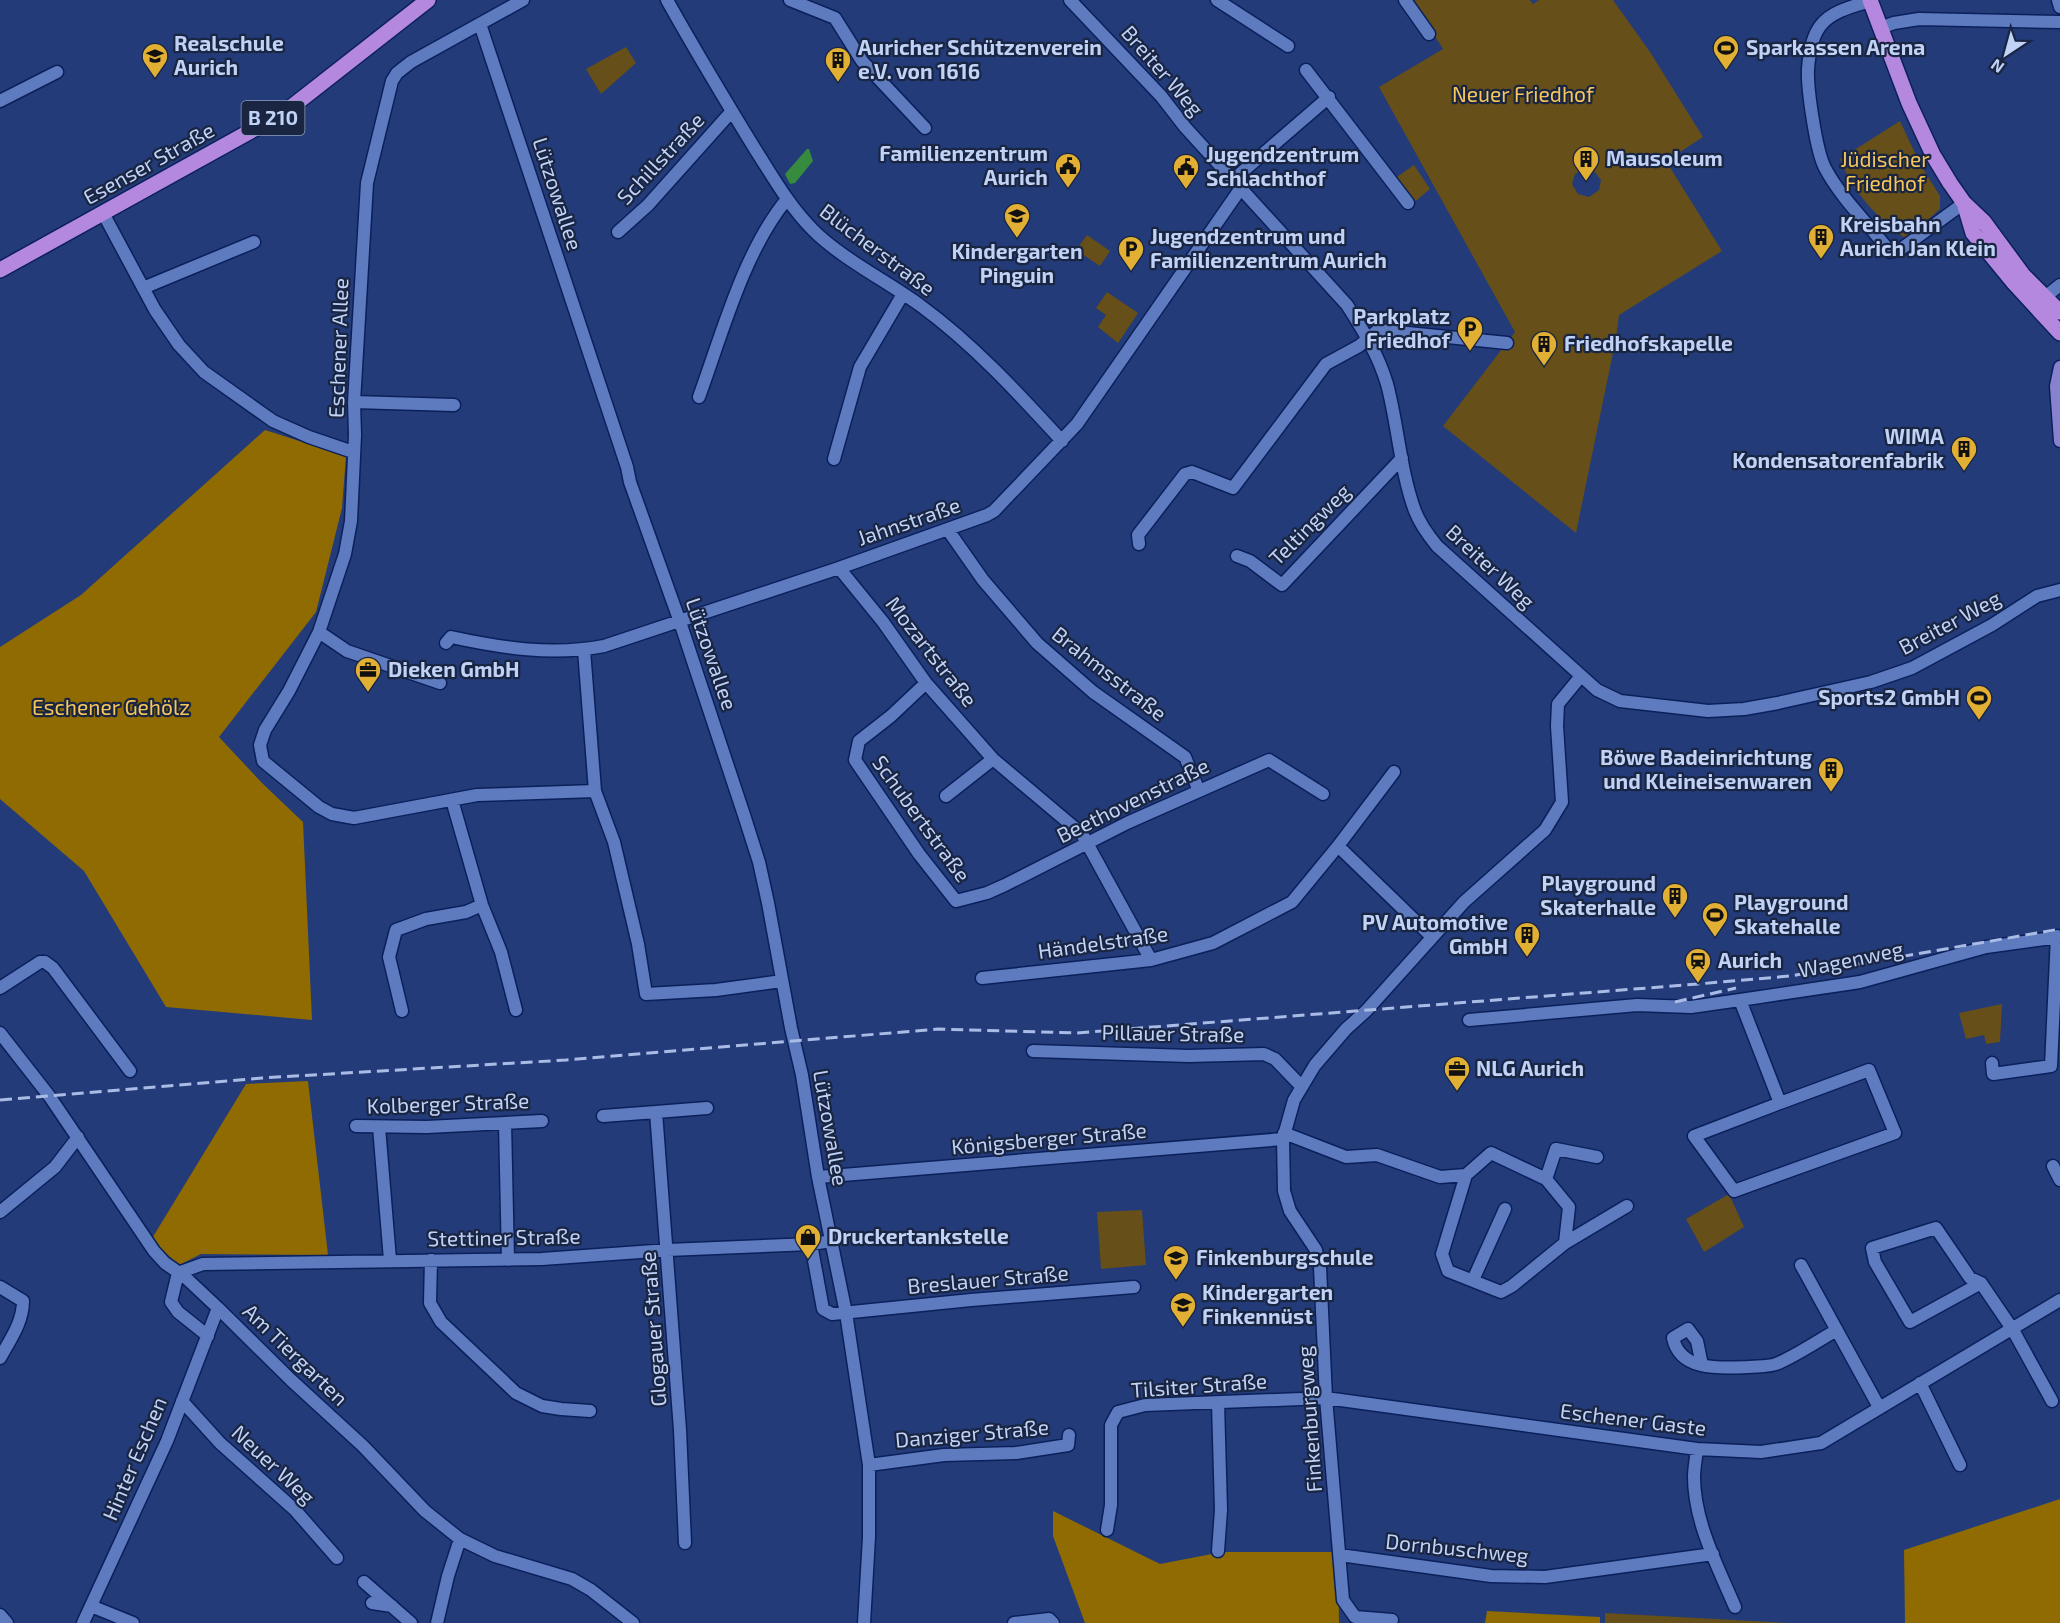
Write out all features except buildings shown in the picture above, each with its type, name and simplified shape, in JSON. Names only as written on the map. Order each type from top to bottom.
[{"type":"main road","name":"Esenser Straße","points":[[0,270],[285,112],[428,0]]},
{"type":"main road","points":[[1870,0],[1925,138],[1950,183],[1964,203],[1984,222],[2012,261],[2060,312]]},
{"type":"main road","points":[[1964,203],[1973,233],[2014,284],[2060,333]]},
{"type":"street","points":[[480,24],[524,0]]},
{"type":"street","name":"Blücherstraße","points":[[667,0],[787,199],[814,231],[948,328],[1000,376],[1062,441]]},
{"type":"street","points":[[790,0],[835,18],[862,61],[925,128]]},
{"type":"street","name":"Breiter Weg","points":[[1070,0],[1098,27],[1347,305],[1368,338],[1386,383],[1415,511],[1425,531],[1437,546],[1597,690],[1620,701],[1708,711],[1744,709],[1774,704],[1871,682],[1912,668],[1992,625],[2037,596],[2060,590]]},
{"type":"street","points":[[1217,0],[1288,46]]},
{"type":"street","points":[[1405,0],[1429,34]]},
{"type":"street","points":[[1870,0],[1832,15],[1821,24],[1812,48],[1808,84],[1818,148],[1824,167],[1842,194],[1890,252],[1901,249],[1964,203]]},
{"type":"street","points":[[2058,0],[2060,8]]},
{"type":"street","points":[[1880,28],[1918,19],[2060,22]]},
{"type":"street","name":"Eschener Allee","points":[[480,24],[403,67],[392,81],[367,183],[354,402],[355,435],[351,521],[345,554],[319,632],[290,691],[265,730],[260,746],[263,761],[319,807],[332,814],[354,818],[477,795],[596,791]]},
{"type":"street","name":"Lützowallee","points":[[480,24],[627,467],[630,482],[680,622],[759,862],[846,1313],[869,1465],[869,1537],[864,1623]]},
{"type":"street","points":[[1306,70],[1329,97],[1408,203]]},
{"type":"street","points":[[0,101],[57,72]]},
{"type":"street","name":"Jahnstraße","points":[[446,643],[450,637],[501,647],[546,651],[584,650],[604,646],[839,568],[948,530],[994,511],[1062,441],[1095,400],[1237,183],[1329,97]]},
{"type":"street","name":"Schillstraße","points":[[618,232],[648,205],[732,111]]},
{"type":"street","points":[[699,397],[754,251],[768,223],[787,199]]},
{"type":"street","points":[[103,213],[155,310],[179,345],[204,372],[273,421],[317,440],[353,452]]},
{"type":"street","points":[[143,288],[254,243]]},
{"type":"street","points":[[2045,297],[2060,285]]},
{"type":"street","points":[[834,459],[860,367],[903,294]]},
{"type":"street","points":[[1139,544],[1138,535],[1185,474],[1192,472],[1233,488],[1326,364],[1359,346],[1378,330],[1507,343]]},
{"type":"street","points":[[2060,367],[2058,384],[2060,441]]},
{"type":"street","points":[[354,402],[454,405]]},
{"type":"street","name":"Teltingweg","points":[[1237,556],[1250,561],[1282,585],[1402,458]]},
{"type":"street","name":"Brahmsstraße","points":[[948,530],[983,580],[1037,643],[1093,692],[1185,757],[1199,791]]},
{"type":"street","name":"Mozartstraße","points":[[839,568],[883,622],[926,683],[993,759],[1082,834],[1151,960]]},
{"type":"street","points":[[319,632],[347,651],[440,684]]},
{"type":"street","points":[[584,650],[596,791],[614,843],[638,944],[646,994],[716,990],[782,981]]},
{"type":"street","name":"Finkenburgweg","points":[[1392,1620],[1355,1617],[1343,1600],[1326,1398],[1319,1260],[1316,1250],[1286,1202],[1283,1136],[1294,1100],[1315,1065],[1464,902],[1545,830],[1562,802],[1557,726],[1558,704],[1581,676]]},
{"type":"street","name":"Schubertstraße","points":[[926,683],[891,716],[859,741],[855,760],[919,854],[956,901]]},
{"type":"street","points":[[946,796],[993,759]]},
{"type":"street","name":"Beethovenstraße","points":[[956,901],[987,893],[1127,823],[1269,760],[1323,794]]},
{"type":"street","name":"Händelstraße","points":[[982,978],[1151,960],[1213,943],[1292,902],[1394,772]]},
{"type":"street","points":[[452,800],[482,905],[501,952],[516,1010]]},
{"type":"street","points":[[1338,846],[1432,937]]},
{"type":"street","points":[[402,1011],[389,957],[396,930],[426,918],[466,912],[482,905]]},
{"type":"street","points":[[1992,1063],[1993,1074],[2051,1066],[2058,937]]},
{"type":"street","name":"Wagenweg","points":[[1469,1020],[1637,1005],[1691,1007],[1860,982],[1986,947],[2058,937]]},
{"type":"street","points":[[0,987],[40,962],[45,962],[52,968],[130,1071]]},
{"type":"street","points":[[1740,1000],[1780,1102]]},
{"type":"street","name":"Am Tiergarten","points":[[0,1033],[50,1097],[154,1251],[185,1277],[363,1446],[425,1511],[460,1539],[495,1556],[572,1580],[591,1590],[633,1623]]},
{"type":"street","name":"Pillauer Straße","points":[[1033,1051],[1189,1056],[1264,1054],[1275,1059],[1301,1086]]},
{"type":"street","points":[[1869,1070],[1895,1133],[1734,1191],[1694,1136],[1780,1102],[1869,1070]]},
{"type":"street","points":[[603,1116],[707,1108]]},
{"type":"street","name":"Glogauer Straße","points":[[656,1112],[668,1250],[685,1543]]},
{"type":"street","name":"Kolberger Straße","points":[[356,1126],[447,1126],[542,1121]]},
{"type":"street","points":[[505,1123],[508,1260]]},
{"type":"street","points":[[379,1127],[390,1260]]},
{"type":"street","points":[[1283,1136],[1346,1157],[1377,1155],[1440,1177],[1466,1175]]},
{"type":"street","name":"Königsberger Straße","points":[[818,1177],[1283,1136]]},
{"type":"street","points":[[0,1212],[55,1167],[78,1137]]},
{"type":"street","points":[[1546,1179],[1556,1149],[1597,1157]]},
{"type":"street","points":[[1565,1243],[1569,1207],[1546,1179],[1491,1153],[1466,1175],[1442,1254],[1448,1270],[1501,1292],[1512,1286],[1565,1243],[1627,1206]]},
{"type":"street","points":[[2053,1166],[2060,1180]]},
{"type":"street","points":[[1473,1280],[1505,1209]]},
{"type":"street","points":[[1981,1283],[1910,1322],[1875,1262],[1872,1248],[1936,1228],[1970,1278],[1981,1283],[2013,1330],[2052,1401]]},
{"type":"street","name":"Stettiner Straße","points":[[178,1273],[204,1264],[542,1259],[831,1241]]},
{"type":"street","points":[[811,1244],[823,1309],[832,1314],[846,1313]]},
{"type":"street","points":[[431,1260],[430,1303],[441,1322],[516,1393],[542,1406],[561,1410],[590,1411]]},
{"type":"street","points":[[1801,1264],[1879,1407]]},
{"type":"street","points":[[178,1273],[171,1302],[178,1312],[208,1336]]},
{"type":"street","points":[[0,1287],[23,1301],[23,1311],[15,1332],[0,1358]]},
{"type":"street","name":"Breslauer Straße","points":[[846,1313],[1134,1287]]},
{"type":"street","name":"Eschener Gaste","points":[[1326,1398],[1697,1449],[1761,1452],[1821,1443],[2060,1300]]},
{"type":"street","name":"Hinter Eschen","points":[[82,1623],[92,1606],[167,1441],[218,1308]]},
{"type":"street","points":[[1702,1365],[1714,1369],[1774,1365],[1837,1330]]},
{"type":"street","points":[[1920,1383],[1960,1465]]},
{"type":"street","name":"Tilsiter Straße","points":[[1107,1530],[1111,1505],[1110,1433],[1113,1418],[1118,1412],[1145,1405],[1326,1398]]},
{"type":"street","name":"Neuer Weg","points":[[182,1401],[220,1443],[295,1510],[337,1558]]},
{"type":"street","points":[[1218,1403],[1221,1510],[1218,1551]]},
{"type":"street","name":"Danziger Straße","points":[[869,1465],[944,1455],[1016,1453],[1068,1445],[1069,1435]]},
{"type":"street","points":[[1697,1449],[1694,1478],[1698,1510],[1735,1607]]},
{"type":"street","points":[[437,1623],[448,1576],[460,1539]]},
{"type":"street","name":"Dornbuschweg","points":[[1340,1555],[1491,1576],[1545,1576],[1713,1554]]},
{"type":"street","points":[[364,1582],[411,1623]]},
{"type":"street","points":[[372,1603],[393,1607]]},
{"type":"street","points":[[92,1606],[133,1623]]},
{"type":"street","points":[[0,1615],[7,1623]]},
{"type":"street","points":[[1014,1623],[1049,1619],[1053,1623]]},
{"type":"green space","name":"Neuer Friedhof","points":[[1412,0],[1530,0],[1533,4],[1539,0],[1613,0],[1650,52],[1703,137],[1666,161],[1722,251],[1619,315],[1576,533],[1443,426],[1515,332],[1379,87],[1443,49]],"holes":[[[1583,169],[1594,171],[1601,180],[1599,190],[1589,197],[1578,194],[1572,184],[1575,174]]]},
{"type":"green space","points":[[626,47],[636,63],[601,94],[586,69]]},
{"type":"green space","name":"Jüdischer Friedhof","points":[[1900,121],[1920,164],[1940,196],[1940,209],[1906,239],[1867,204],[1852,183],[1840,159]]},
{"type":"green space","points":[[1414,165],[1430,189],[1412,204],[1394,179]]},
{"type":"green space","points":[[1087,235],[1110,251],[1100,266],[1076,250]]},
{"type":"green space","points":[[1107,292],[1138,313],[1118,343],[1098,327],[1106,315],[1096,308]]},
{"type":"green space","name":"Eschener Gehölz","points":[[265,430],[346,456],[342,508],[316,612],[219,737],[303,822],[312,1020],[166,1007],[84,871],[0,799],[0,647],[81,595]]},
{"type":"green space","points":[[2002,1004],[2000,1042],[1986,1044],[1984,1035],[1966,1039],[1959,1013]]},
{"type":"green space","points":[[308,1081],[328,1255],[201,1254],[179,1265],[151,1240],[246,1084]]},
{"type":"green space","points":[[1729,1194],[1744,1227],[1704,1252],[1686,1219]]},
{"type":"green space","points":[[1142,1210],[1146,1265],[1101,1269],[1097,1212]]},
{"type":"green space","points":[[2060,1499],[2060,1623],[1905,1623],[1904,1550]]},
{"type":"green space","points":[[1053,1511],[1160,1564],[1222,1552],[1338,1552],[1339,1623],[1085,1623],[1053,1536]]},
{"type":"green space","points":[[1487,1611],[1600,1617],[1600,1623],[1485,1623]]},
{"type":"green space","points":[[1605,1613],[1789,1623],[1605,1623]]},
{"type":"shaded area","points":[[807,149],[813,161],[795,183],[790,184],[785,174]]},
{"type":"railway","points":[[0,1100],[262,1078],[566,1060],[938,1029],[1077,1033],[1698,984],[1790,976],[2060,929]]},
{"type":"railway","points":[[1675,1002],[1736,988]]},
{"type":"place","name":"Sparkassen Arena","points":[[1726,71]]},
{"type":"place","name":"Realschule Aurich","points":[[155,79]]},
{"type":"place","name":"Auricher Schützenverein e.V. von 1616","points":[[838,83]]},
{"type":"place","name":"Mausoleum","points":[[1586,182]]},
{"type":"place","name":"Familienzentrum Aurich","points":[[1068,189]]},
{"type":"place","name":"Jugendzentrum Schlachthof","points":[[1186,190]]},
{"type":"place","name":"Kindergarten Pinguin","points":[[1017,239]]},
{"type":"place","name":"Kreisbahn Aurich Jan Klein","points":[[1821,260]]},
{"type":"place","name":"Jugendzentrum und Familienzentrum Aurich","points":[[1131,272]]},
{"type":"place","name":"Parkplatz Friedhof","points":[[1470,352]]},
{"type":"place","name":"Friedhofskapelle","points":[[1544,367]]},
{"type":"place","name":"WIMA Kondensatorenfabrik","points":[[1964,472]]},
{"type":"place","name":"Dieken GmbH","points":[[368,693]]},
{"type":"place","name":"Sports2 GmbH","points":[[1979,721]]},
{"type":"place","name":"Böwe Badeinrichtung und Kleineisenwaren","points":[[1831,793]]},
{"type":"place","name":"Playground Skaterhalle","points":[[1675,919]]},
{"type":"place","name":"Playground Skatehalle","points":[[1715,938]]},
{"type":"place","name":"PV Automotive GmbH","points":[[1527,958]]},
{"type":"place","name":"Aurich","points":[[1698,984]]},
{"type":"place","name":"NLG Aurich","points":[[1457,1092]]},
{"type":"place","name":"Druckertankstelle","points":[[808,1260]]},
{"type":"place","name":"Finkenburgschule","points":[[1176,1281]]},
{"type":"place","name":"Kindergarten Finkennüst","points":[[1183,1328]]}]
